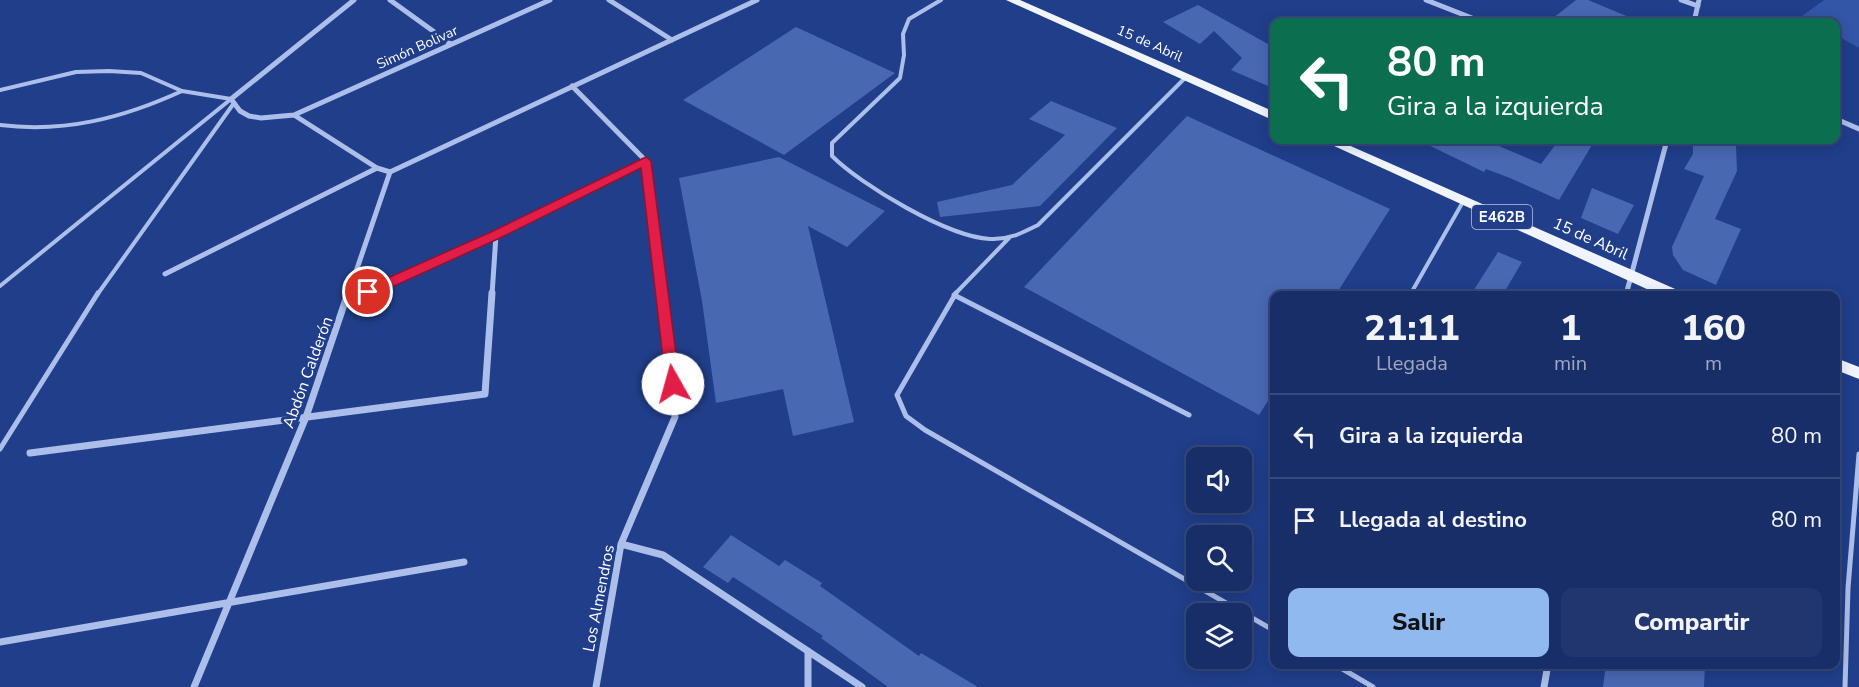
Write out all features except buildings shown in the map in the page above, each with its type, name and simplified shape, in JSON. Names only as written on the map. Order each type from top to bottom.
[{"type":"main road","name":"15 de Abril","points":[[1011,0],[1270,115]]},
{"type":"main road","name":"15 de Abril","points":[[1336,144],[1666,291]]},
{"type":"main road","points":[[1840,366],[1859,373]]},
{"type":"street","points":[[232,101],[354,0]]},
{"type":"street","points":[[390,0],[452,44]]},
{"type":"street","name":"Simón Bolivar","points":[[232,101],[249,116],[261,118],[294,115],[550,0]]},
{"type":"street","points":[[609,0],[672,40]]},
{"type":"street","points":[[294,115],[377,168],[390,172],[757,0]]},
{"type":"street","points":[[1426,0],[1472,18]]},
{"type":"street","points":[[1682,0],[1698,6]]},
{"type":"street","points":[[1695,18],[1699,0]]},
{"type":"street","points":[[572,87],[646,161],[673,384]]},
{"type":"street","points":[[1840,121],[1859,129]]},
{"type":"street","points":[[1627,291],[1666,144]]},
{"type":"street","points":[[346,302],[496,235],[646,161]]},
{"type":"street","points":[[165,274],[377,168]]},
{"type":"street","name":"Abdón Calderón","points":[[194,687],[306,417],[390,172]]},
{"type":"street","points":[[30,453],[485,394],[496,235]]},
{"type":"street","name":"Los Almendros","points":[[596,687],[621,544],[675,417]]},
{"type":"street","points":[[621,544],[663,555],[862,687]]},
{"type":"street","points":[[0,642],[464,562]]},
{"type":"street","points":[[808,651],[808,687]]},
{"type":"street","points":[[1544,687],[1547,669]]},
{"type":"lane","points":[[941,0],[909,19],[903,34],[904,55],[900,78],[832,143],[832,156],[842,166],[921,214],[973,238],[1009,238]]},
{"type":"lane","points":[[0,90],[76,72],[109,71],[141,73],[182,91],[232,101]]},
{"type":"lane","points":[[1186,77],[1038,225],[1009,238],[954,296],[897,395],[906,416],[925,430],[1270,628]]},
{"type":"lane","points":[[0,125],[22,129],[107,121],[146,108],[182,91]]},
{"type":"lane","points":[[0,286],[232,101]]},
{"type":"lane","points":[[0,449],[79,320],[232,101]]},
{"type":"lane","points":[[1412,291],[1464,200]]},
{"type":"lane","points":[[954,296],[1189,415]]},
{"type":"lane","points":[[1845,687],[1848,588],[1859,454]]},
{"type":"lane","points":[[1342,669],[1373,687]]},
{"type":"shaded area","points":[[1824,0],[1859,0],[1859,48],[1840,37],[1840,18],[1806,18],[1802,16]]},
{"type":"route","points":[[368,292],[496,235],[646,161],[673,384]]}]
